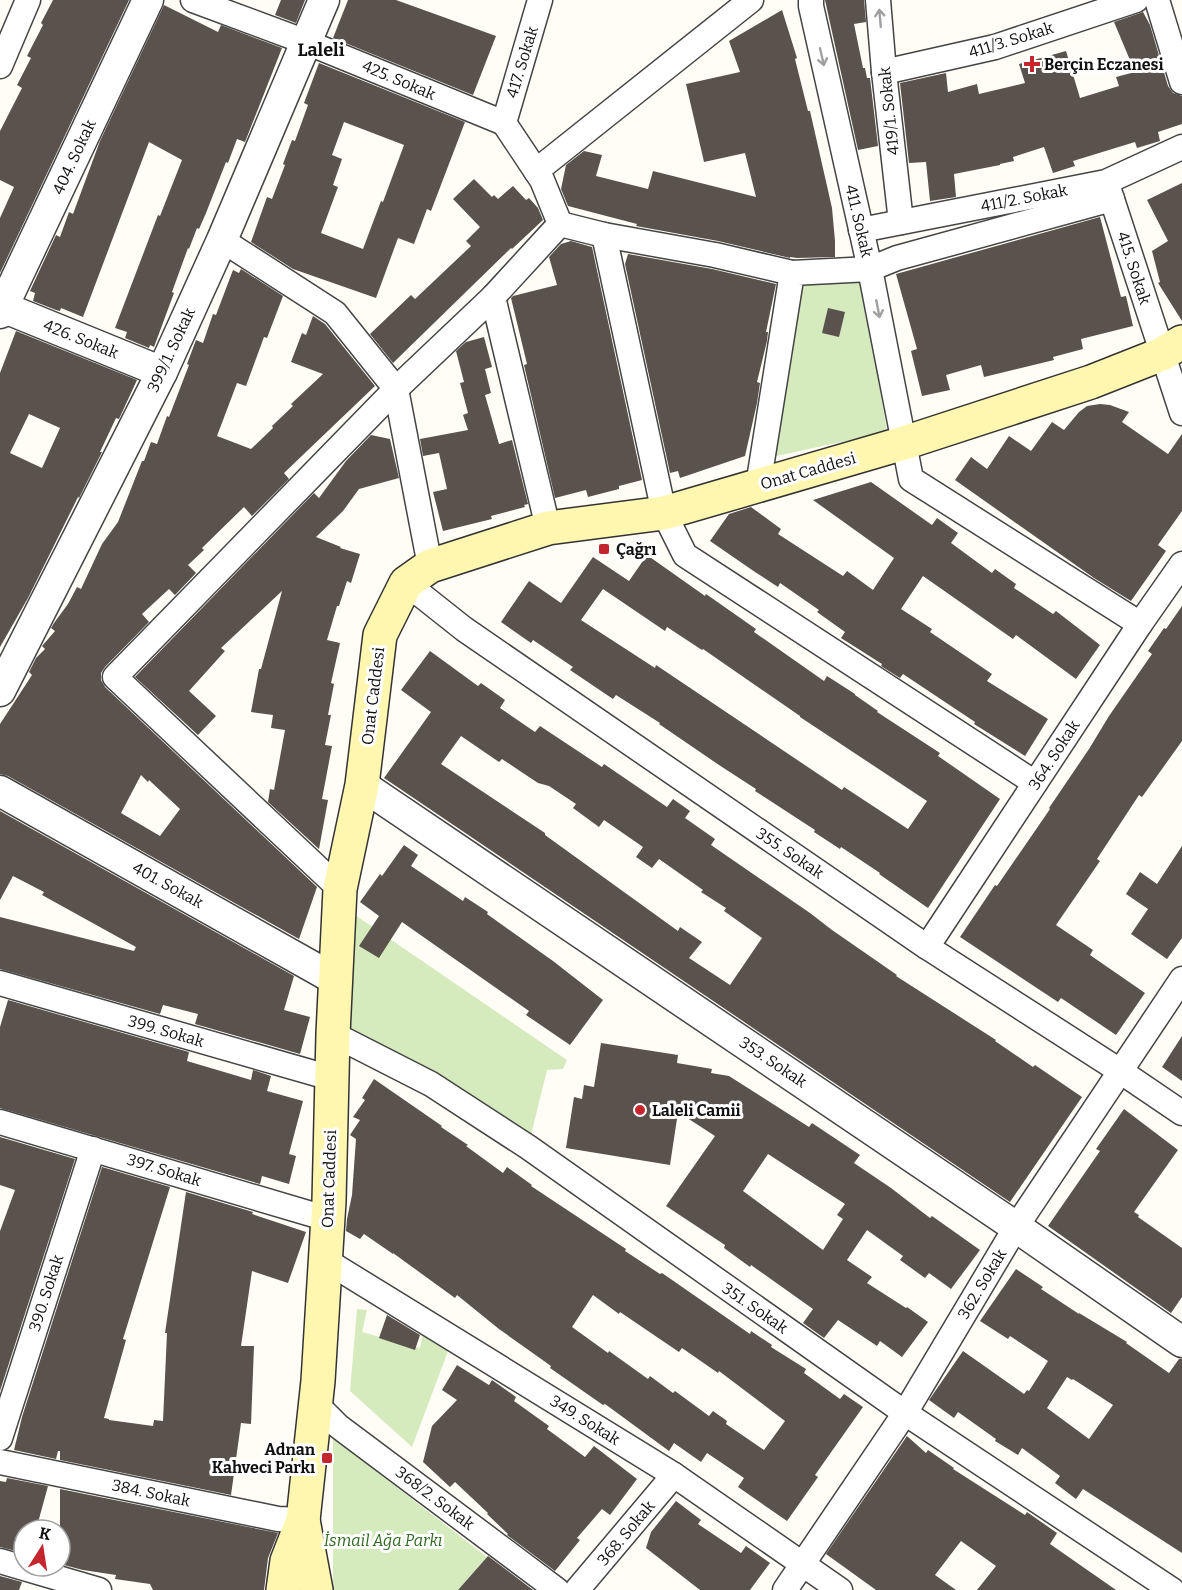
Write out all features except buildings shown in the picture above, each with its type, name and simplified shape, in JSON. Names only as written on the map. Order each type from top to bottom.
[{"type":"main road","name":"Onat Caddesi","points":[[283,1590],[287,1561],[303,1520],[315,1403],[328,1220],[340,889],[362,785],[380,635],[418,575],[548,528],[664,513],[904,443],[1091,382],[1172,348]]},
{"type":"main road","name":"Onat Caddesi","points":[[303,1520],[316,1590]]},
{"type":"street","points":[[0,66],[28,0]]},
{"type":"street","name":"404. Sokak","points":[[1,309],[148,0]]},
{"type":"street","name":"425. Sokak","points":[[193,0],[232,6],[306,42],[504,123]]},
{"type":"street","name":"399/1. Sokak","points":[[2,682],[162,372],[222,240],[324,0]]},
{"type":"street","name":"417. Sokak","points":[[504,123],[540,0]]},
{"type":"street","points":[[536,171],[751,0]]},
{"type":"street","name":"419/1. Sokak","points":[[878,0],[901,222]]},
{"type":"street","name":"411/3. Sokak","points":[[884,72],[995,47],[1136,0]]},
{"type":"street","points":[[1157,0],[1182,82]]},
{"type":"street","name":"411. Sokak","points":[[806,2],[870,269],[911,479],[1140,624]]},
{"type":"street","points":[[504,123],[542,180],[560,224]]},
{"type":"street","name":"411/2. Sokak","points":[[861,230],[1109,190],[1182,147]]},
{"type":"street","points":[[560,224],[792,273],[870,269],[897,258],[1109,190]]},
{"type":"street","name":"415. Sokak","points":[[1109,190],[1172,348],[1182,413]]},
{"type":"street","points":[[340,889],[115,677],[396,389],[493,297],[560,224]]},
{"type":"street","points":[[604,235],[664,513],[685,555],[1035,783]]},
{"type":"street","points":[[222,240],[335,313],[396,389],[418,575]]},
{"type":"street","points":[[758,486],[792,273]]},
{"type":"street","points":[[493,297],[548,528]]},
{"type":"street","name":"426. Sokak","points":[[1,309],[162,372]]},
{"type":"street","name":"364. Sokak","points":[[927,947],[1182,564]]},
{"type":"street","name":"355. Sokak","points":[[418,575],[464,629],[927,947],[1182,1113]]},
{"type":"street","name":"353. Sokak","points":[[362,785],[1016,1227],[1182,1342]]},
{"type":"street","name":"401. Sokak","points":[[0,790],[336,980]]},
{"type":"street","name":"362. Sokak","points":[[785,1590],[905,1413],[1016,1227],[1182,980]]},
{"type":"street","name":"399. Sokak","points":[[0,983],[332,1078]]},
{"type":"street","name":"351. Sokak","points":[[333,1034],[431,1084],[528,1147],[905,1413],[1172,1590]]},
{"type":"street","name":"397. Sokak","points":[[0,1122],[328,1220]]},
{"type":"street","name":"390. Sokak","points":[[0,1438],[93,1149]]},
{"type":"street","name":"349. Sokak","points":[[325,1260],[674,1475],[840,1590]]},
{"type":"street","name":"368/2. Sokak","points":[[315,1403],[338,1426],[557,1590]]},
{"type":"street","name":"384. Sokak","points":[[0,1462],[278,1519],[303,1520]]},
{"type":"street","name":"368. Sokak","points":[[577,1590],[674,1475]]},
{"type":"street","points":[[0,1561],[99,1590]]},
{"type":"green space","points":[[862,275],[887,432],[772,457],[798,276]]},
{"type":"green space","points":[[352,913],[567,1060],[563,1069],[547,1070],[528,1147],[348,1029]]},
{"type":"green space","points":[[357,1309],[367,1310],[362,1332],[420,1348],[425,1321],[453,1338],[412,1447],[350,1391]]},
{"type":"green space","name":"İsmail Ağa Parkı","points":[[333,1438],[487,1557],[458,1590],[333,1590]]},
{"type":"place","name":"Berçin Eczanesi","points":[[1032,64]]},
{"type":"place","name":"Çağrı","points":[[604,549]]},
{"type":"place","name":"Laleli Camii","points":[[640,1110]]},
{"type":"place","name":"Adnan Kahveci Parkı","points":[[327,1458]]},
{"type":"district","name":"Laleli","points":[[321,50]]}]
